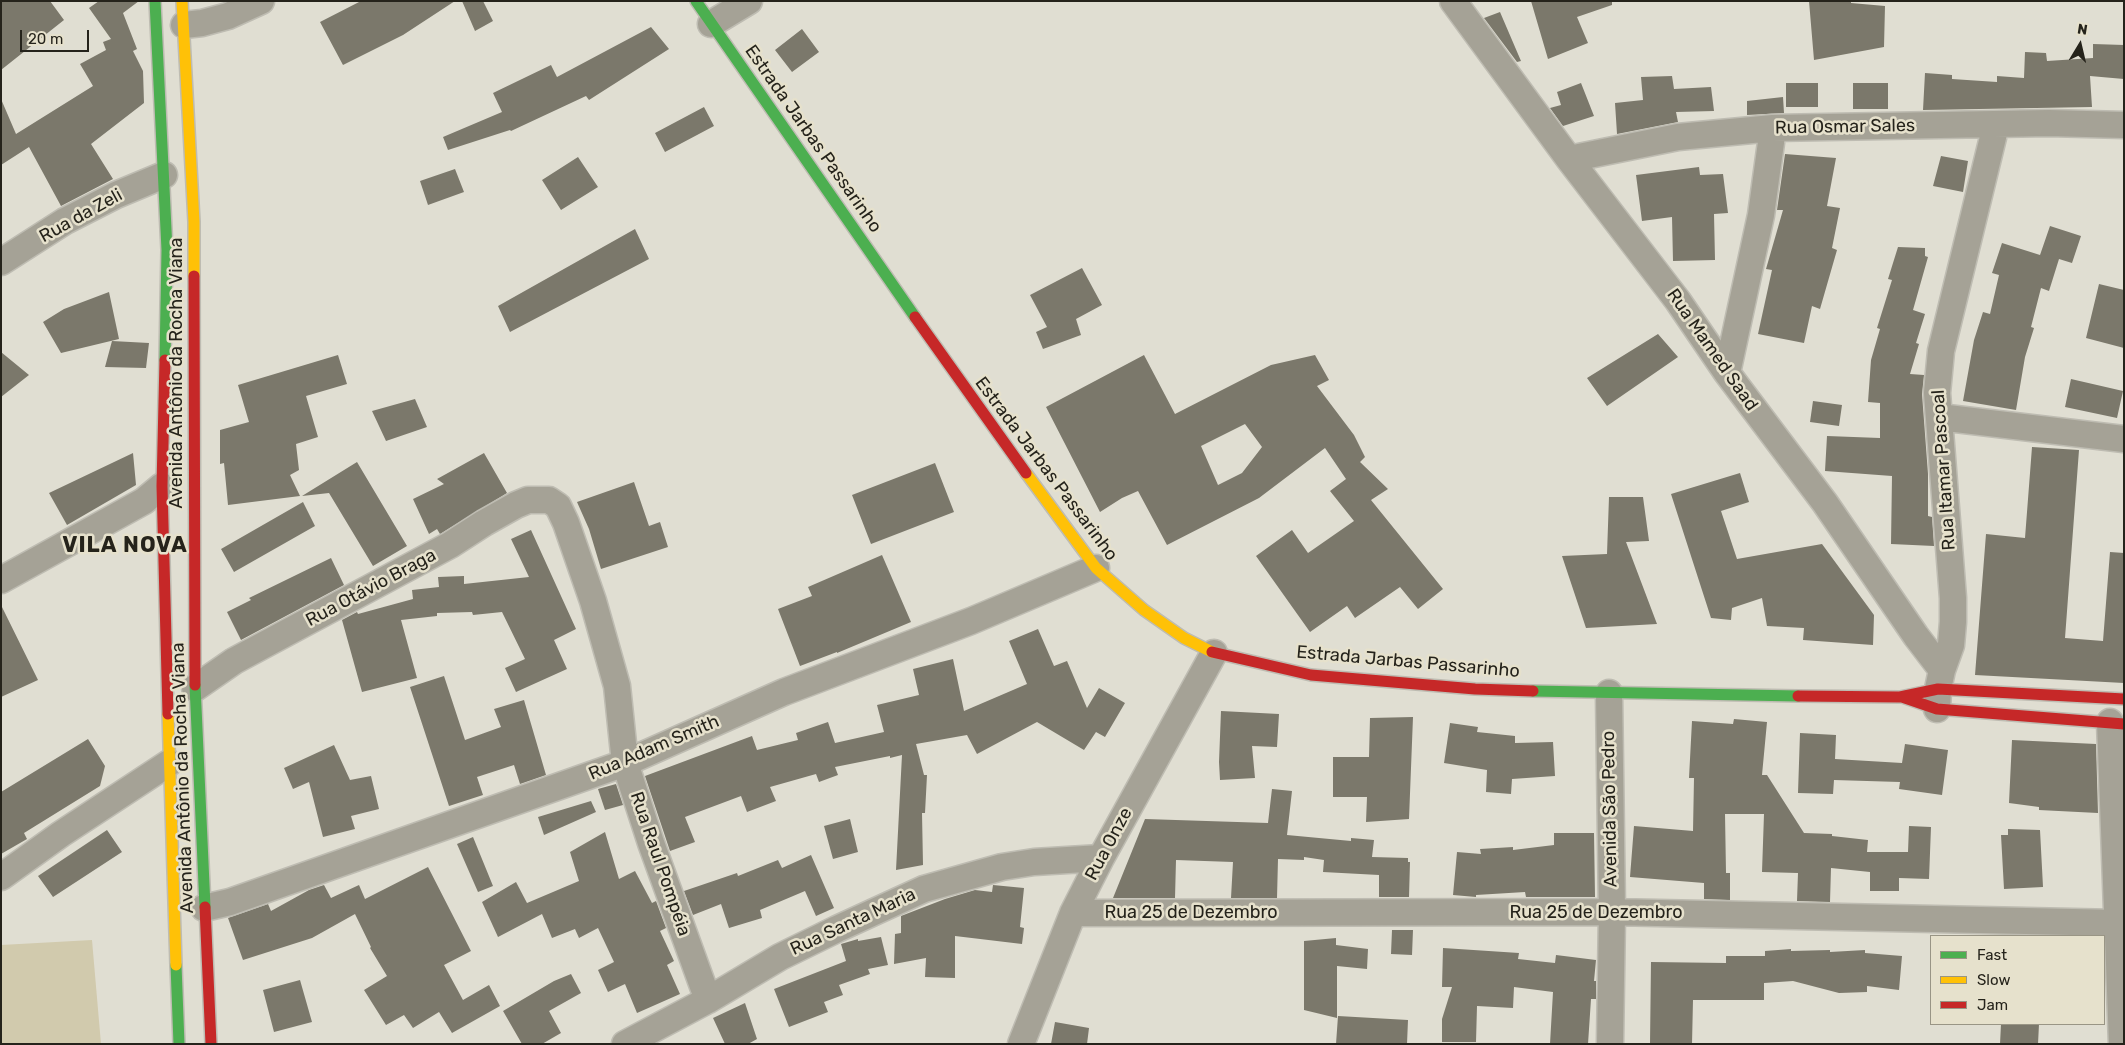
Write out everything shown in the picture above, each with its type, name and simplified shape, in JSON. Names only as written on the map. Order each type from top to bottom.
[{"type":"main road","name":"Avenida Antônio da Rocha Viana","points":[[155,1],[167,250],[162,486],[179,1044]]},
{"type":"main road","name":"Estrada Jarbas Passarinho","points":[[696,1],[992,428],[1096,568],[1144,610],[1184,638],[1214,652],[1311,674],[1475,689],[1900,697],[1939,689],[2124,699]]},
{"type":"main road","name":"Avenida Antônio da Rocha Viana","points":[[183,13],[194,222],[195,688],[211,1044]]},
{"type":"main road","name":"Estrada Jarbas Passarinho","points":[[1900,697],[1939,689],[2117,723]]},
{"type":"street","points":[[183,13],[202,23],[228,16],[261,1]]},
{"type":"street","points":[[712,24],[750,1]]},
{"type":"street","name":"Rua Mamed Saad","points":[[1453,1],[1568,159],[1678,301],[1726,374],[1825,503],[1916,636],[1939,689]]},
{"type":"street","name":"Rua Osmar Sales","points":[[1568,159],[1678,137],[1773,128],[2049,123],[2124,125]]},
{"type":"street","name":"Rua Itamar Pascoal","points":[[1939,689],[1951,645],[1954,598],[1937,393],[1941,351],[1996,125]]},
{"type":"street","points":[[1726,374],[1760,215],[1773,128]]},
{"type":"street","name":"Rua da Zeli","points":[[1,262],[65,220],[116,194],[164,175]]},
{"type":"street","points":[[1939,417],[2124,439]]},
{"type":"street","points":[[1,580],[144,500],[162,486]]},
{"type":"street","name":"Rua Otávio Braga","points":[[195,688],[234,661],[450,545],[516,505],[528,500],[549,500]]},
{"type":"street","name":"Rua Raul Pompéia","points":[[549,500],[558,506],[566,523],[599,620],[618,686],[625,763],[651,843],[708,1000]]},
{"type":"street","name":"Rua Adam Smith","points":[[204,908],[230,902],[625,763],[784,692],[971,621],[1096,568]]},
{"type":"street","name":"Rua Onze","points":[[1021,1044],[1073,913],[1101,858],[1214,652]]},
{"type":"street","name":"Avenida São Pedro","points":[[1608,693],[1612,912],[1610,1044]]},
{"type":"street","points":[[2117,723],[2118,923],[2122,1044]]},
{"type":"street","points":[[1,877],[68,829],[169,763]]},
{"type":"street","name":"Rua Santa Maria","points":[[625,1044],[708,1000],[788,953],[924,889],[1002,867],[1034,862],[1101,858]]},
{"type":"street","name":"Rua 25 de Dezembro","points":[[1073,913],[1612,912],[2118,923]]},
{"type":"shaded area","points":[[92,940],[101,1044],[1,1044],[1,945]]},
{"type":"building","points":[[1,1],[50,1],[64,20],[1,70]]},
{"type":"building","points":[[99,1],[139,1],[123,13],[137,49],[133,51],[143,71],[144,103],[91,144],[113,179],[61,206],[29,147],[1,165],[1,99],[16,134],[93,86],[80,64],[106,50],[103,42],[111,39],[89,8]]},
{"type":"building","points":[[361,1],[455,1],[403,35],[343,65],[320,22]]},
{"type":"building","points":[[462,1],[483,1],[493,21],[475,31]]},
{"type":"building","points":[[1531,1],[1612,1],[1612,5],[1577,17],[1588,43],[1548,59]]},
{"type":"building","points":[[1809,1],[1851,1],[1851,3],[1885,6],[1884,47],[1814,60]]},
{"type":"building","points":[[1500,12],[1521,61],[1517,62],[1484,18]]},
{"type":"building","points":[[651,27],[669,49],[589,100],[586,96],[511,131],[448,150],[443,137],[502,112],[493,93],[551,65],[557,77]]},
{"type":"building","points":[[802,29],[819,52],[792,72],[775,50]]},
{"type":"building","points":[[2093,44],[2124,45],[2124,79],[2090,76],[2092,107],[1923,110],[1925,73],[1952,75],[1952,79],[1997,82],[1997,76],[2024,78],[2025,52],[2046,53],[2047,61],[2093,58]]},
{"type":"building","points":[[1672,76],[1674,89],[1711,87],[1714,111],[1676,112],[1678,122],[1617,134],[1615,103],[1643,100],[1641,77]]},
{"type":"building","points":[[1581,83],[1594,116],[1563,126],[1550,108],[1561,105],[1557,92]]},
{"type":"building","points":[[1786,83],[1818,83],[1818,107],[1786,107]]},
{"type":"building","points":[[1853,83],[1888,83],[1888,109],[1853,109]]},
{"type":"building","points":[[1783,97],[1784,113],[1747,115],[1747,101]]},
{"type":"building","points":[[704,107],[714,126],[665,152],[655,133]]},
{"type":"building","points":[[1785,154],[1836,158],[1827,206],[1840,208],[1832,248],[1837,250],[1820,309],[1812,306],[1804,343],[1758,334],[1772,270],[1766,269],[1783,210],[1777,210]]},
{"type":"building","points":[[1941,156],[1968,161],[1963,192],[1933,186]]},
{"type":"building","points":[[578,157],[598,187],[561,210],[542,180]]},
{"type":"building","points":[[1699,167],[1700,175],[1723,174],[1728,213],[1714,214],[1715,260],[1673,261],[1672,217],[1642,221],[1636,175]]},
{"type":"building","points":[[455,169],[464,192],[428,205],[420,181]]},
{"type":"building","points":[[2050,226],[2081,236],[2072,263],[2059,259],[2049,291],[2041,288],[2031,327],[2034,328],[2025,357],[2016,410],[1963,401],[1974,340],[1983,312],[1990,314],[1999,275],[1992,273],[2002,243],[2040,255]]},
{"type":"building","points":[[635,229],[649,259],[510,332],[498,306]]},
{"type":"building","points":[[1898,247],[1925,248],[1925,256],[1928,257],[1913,310],[1925,314],[1916,343],[1919,344],[1910,374],[1924,375],[1922,394],[1928,474],[1928,516],[1932,517],[1934,546],[1891,544],[1892,476],[1825,471],[1827,436],[1880,438],[1880,403],[1868,402],[1871,360],[1880,329],[1877,328],[1892,280],[1888,279]]},
{"type":"building","points":[[1082,268],[1102,305],[1076,319],[1081,335],[1043,349],[1036,332],[1047,327],[1030,295]]},
{"type":"building","points":[[2099,284],[2124,290],[2124,348],[2086,338]]},
{"type":"building","points":[[109,292],[119,339],[61,353],[43,322],[64,309]]},
{"type":"building","points":[[1658,334],[1678,357],[1607,406],[1587,378]]},
{"type":"building","points":[[112,341],[149,343],[146,368],[105,367]]},
{"type":"building","points":[[1,352],[29,375],[1,397]]},
{"type":"building","points":[[338,355],[347,384],[306,396],[318,437],[296,444],[299,470],[290,475],[300,496],[228,505],[224,463],[220,464],[220,430],[249,422],[238,385]]},
{"type":"building","points":[[1144,355],[1175,414],[1271,365],[1315,355],[1329,380],[1317,386],[1354,435],[1365,457],[1360,462],[1388,489],[1371,500],[1443,589],[1418,609],[1400,587],[1355,618],[1347,606],[1310,632],[1256,556],[1292,530],[1308,553],[1354,521],[1330,491],[1346,479],[1325,448],[1259,498],[1167,545],[1138,491],[1122,498],[1100,512],[1046,407]],"holes":[[[1245,424],[1262,447],[1242,473],[1218,485],[1201,446]]]},
{"type":"building","points":[[2071,379],[2123,391],[2117,418],[2065,407]]},
{"type":"building","points":[[415,399],[427,427],[386,441],[372,411]]},
{"type":"building","points":[[1813,401],[1842,405],[1839,426],[1810,422]]},
{"type":"building","points":[[2032,447],[2079,450],[2065,638],[2103,641],[2110,552],[2124,553],[2124,683],[1975,675],[1986,534],[2025,538]]},
{"type":"building","points":[[133,453],[136,485],[67,525],[49,493]]},
{"type":"building","points":[[484,453],[507,493],[440,534],[437,529],[429,534],[413,499],[444,484],[437,479]]},
{"type":"building","points":[[357,462],[407,546],[373,566],[329,493],[302,496]]},
{"type":"building","points":[[935,463],[954,512],[871,544],[852,495]]},
{"type":"building","points":[[1740,473],[1749,502],[1721,511],[1737,559],[1822,544],[1874,615],[1873,645],[1803,640],[1804,628],[1767,626],[1762,598],[1732,608],[1731,620],[1711,618],[1671,494]]},
{"type":"building","points":[[634,482],[649,526],[660,522],[668,547],[601,569],[589,529],[577,502]]},
{"type":"building","points":[[1609,497],[1643,497],[1649,541],[1626,542],[1657,624],[1586,628],[1562,556],[1607,554]]},
{"type":"building","points":[[303,502],[315,526],[234,572],[221,549]]},
{"type":"building","points":[[531,530],[576,629],[554,640],[567,669],[516,692],[505,668],[525,659],[502,612],[473,615],[472,612],[437,613],[437,616],[401,620],[417,678],[362,692],[342,620],[357,612],[358,614],[413,599],[412,590],[439,587],[438,577],[464,576],[464,584],[529,577],[511,539]]},
{"type":"building","points":[[882,555],[911,622],[837,653],[800,666],[778,609],[812,596],[808,587]]},
{"type":"building","points":[[331,558],[344,585],[241,640],[227,612],[251,600],[249,598]]},
{"type":"building","points":[[1,605],[38,680],[1,697]]},
{"type":"building","points":[[1038,629],[1054,666],[1067,661],[1087,708],[1099,688],[1125,703],[1105,737],[1096,732],[1084,750],[1037,722],[977,754],[967,735],[916,744],[924,775],[927,775],[925,813],[922,813],[923,865],[896,870],[902,755],[835,767],[838,775],[819,782],[816,774],[770,787],[776,801],[747,812],[741,796],[685,817],[695,842],[670,851],[645,776],[752,736],[757,750],[798,740],[796,733],[828,722],[835,743],[884,732],[877,705],[919,695],[913,669],[953,659],[964,711],[1027,684],[1009,641]]},
{"type":"building","points":[[444,676],[465,740],[501,727],[494,709],[524,700],[546,775],[520,784],[514,765],[477,777],[483,795],[449,806],[410,687]]},
{"type":"building","points":[[1221,711],[1279,714],[1277,747],[1252,746],[1255,778],[1220,780]]},
{"type":"building","points":[[1413,717],[1409,819],[1366,822],[1367,797],[1333,797],[1333,757],[1369,757],[1370,718]]},
{"type":"building","points":[[1734,719],[1767,722],[1762,775],[1767,775],[1804,833],[1832,834],[1832,836],[1868,840],[1867,852],[1908,852],[1909,826],[1931,827],[1929,879],[1899,878],[1899,891],[1870,891],[1870,872],[1831,868],[1830,902],[1797,901],[1798,873],[1762,872],[1764,814],[1725,814],[1726,873],[1730,873],[1730,900],[1704,899],[1704,883],[1630,877],[1634,826],[1693,831],[1694,778],[1689,778],[1692,721],[1733,724]]},
{"type":"building","points":[[1450,723],[1478,727],[1477,732],[1515,736],[1515,743],[1553,742],[1555,776],[1512,779],[1511,794],[1486,792],[1487,770],[1444,763]]},
{"type":"building","points":[[1800,733],[1836,735],[1835,759],[1902,763],[1905,744],[1948,750],[1942,795],[1899,789],[1900,782],[1834,780],[1833,794],[1798,793]]},
{"type":"building","points":[[88,739],[105,766],[100,786],[24,833],[27,839],[1,854],[1,792]]},
{"type":"building","points":[[2012,740],[2096,744],[2098,813],[2039,810],[2039,807],[2009,803]]},
{"type":"building","points":[[334,745],[350,780],[371,776],[379,809],[351,816],[355,829],[323,837],[309,782],[293,789],[284,768]]},
{"type":"building","points":[[616,784],[623,805],[605,810],[598,789]]},
{"type":"building","points":[[1272,789],[1292,791],[1287,835],[1351,841],[1351,838],[1374,840],[1372,857],[1408,858],[1408,862],[1410,862],[1409,897],[1379,897],[1379,875],[1323,872],[1324,860],[1304,857],[1304,860],[1278,859],[1277,898],[1231,898],[1233,862],[1176,860],[1175,898],[1113,898],[1145,819],[1268,823]]},
{"type":"building","points":[[591,801],[596,812],[544,835],[538,817]]},
{"type":"building","points":[[850,819],[858,852],[833,859],[824,826]]},
{"type":"building","points":[[2008,829],[2040,830],[2043,887],[2004,889],[2001,835],[2008,835]]},
{"type":"building","points":[[107,830],[122,852],[53,897],[38,876]]},
{"type":"building","points":[[605,832],[619,879],[635,871],[652,903],[656,901],[666,928],[660,931],[674,961],[667,965],[680,994],[637,1013],[625,984],[608,992],[598,970],[614,962],[598,928],[579,938],[575,929],[552,938],[542,914],[498,937],[482,902],[516,882],[527,903],[579,881],[570,852]]},
{"type":"building","points":[[1554,833],[1594,833],[1595,897],[1526,897],[1525,892],[1476,895],[1476,897],[1453,895],[1457,852],[1481,854],[1480,849],[1513,847],[1513,850],[1554,845]]},
{"type":"building","points":[[473,837],[493,886],[478,892],[457,844]]},
{"type":"building","points":[[811,855],[834,908],[816,916],[805,891],[760,910],[762,918],[729,928],[721,904],[693,915],[684,891],[737,873],[738,876],[778,860],[782,868]]},
{"type":"building","points":[[428,867],[471,951],[444,965],[463,1000],[489,985],[500,1006],[452,1033],[439,1012],[413,1028],[404,1015],[386,1025],[364,990],[387,976],[370,948],[355,914],[312,938],[243,960],[228,918],[268,904],[271,911],[309,890],[324,885],[331,898],[359,885],[365,899]]},
{"type":"building","points":[[993,885],[1024,888],[1020,927],[1024,928],[1022,944],[955,936],[955,978],[925,977],[926,958],[894,964],[895,934],[901,933],[901,916],[975,890],[992,892]]},
{"type":"building","points":[[1392,930],[1413,930],[1412,955],[1391,954]]},
{"type":"building","points":[[881,937],[888,965],[868,969],[870,974],[839,985],[843,995],[824,1002],[828,1012],[789,1027],[774,989],[846,961],[841,944],[858,939],[858,941]]},
{"type":"building","points":[[1336,938],[1336,945],[1368,949],[1367,969],[1337,966],[1337,1018],[1304,1010],[1304,941]]},
{"type":"building","points":[[1443,948],[1519,953],[1518,959],[1555,963],[1556,955],[1596,960],[1594,981],[1596,981],[1596,999],[1591,999],[1588,1044],[1550,1044],[1553,992],[1514,987],[1513,1008],[1477,1006],[1476,1042],[1442,1042],[1442,1019],[1452,987],[1442,987]]},
{"type":"building","points":[[1791,949],[1791,951],[1830,950],[1830,952],[1865,950],[1865,953],[1902,956],[1899,990],[1867,986],[1867,992],[1839,993],[1793,981],[1764,983],[1764,1000],[1693,1000],[1692,1044],[1650,1044],[1651,962],[1726,963],[1726,956],[1765,956],[1765,951]]},
{"type":"building","points":[[571,974],[581,993],[549,1011],[561,1033],[542,1044],[522,1044],[503,1011],[554,981]]},
{"type":"building","points":[[300,980],[312,1022],[274,1032],[263,990]]},
{"type":"building","points":[[745,1003],[757,1039],[748,1044],[725,1044],[713,1018]]},
{"type":"building","points":[[1338,1016],[1408,1020],[1407,1044],[1336,1044]]},
{"type":"building","points":[[1055,1022],[1089,1028],[1087,1044],[1051,1044]]},
{"type":"building","points":[[2001,1025],[2039,1025],[2038,1044],[2000,1044]]},
{"type":"traffic: fast","points":[[155,1],[167,250],[165,360]]},
{"type":"traffic: fast","points":[[696,1],[915,317]]},
{"type":"traffic: fast","points":[[195,685],[205,907]]},
{"type":"traffic: fast","points":[[1533,691],[1798,696]]},
{"type":"traffic: fast","points":[[176,965],[179,1044]]},
{"type":"traffic: slow","points":[[182,1],[194,222],[194,276]]},
{"type":"traffic: slow","points":[[1026,473],[1096,568],[1144,610],[1184,638],[1212,652]]},
{"type":"traffic: slow","points":[[168,714],[176,965]]},
{"type":"traffic: jam","points":[[194,276],[195,685]]},
{"type":"traffic: jam","points":[[915,317],[1026,473]]},
{"type":"traffic: jam","points":[[165,360],[162,486],[168,714]]},
{"type":"traffic: jam","points":[[1212,652],[1311,675],[1475,689],[1533,691]]},
{"type":"traffic: jam","points":[[1798,696],[1900,697],[1938,689],[2124,699]]},
{"type":"traffic: jam","points":[[1902,697],[1937,709],[2124,724]]},
{"type":"traffic: jam","points":[[205,907],[211,1044]]},
{"type":"district","name":"VILA NOVA","points":[[125,546]]}]
